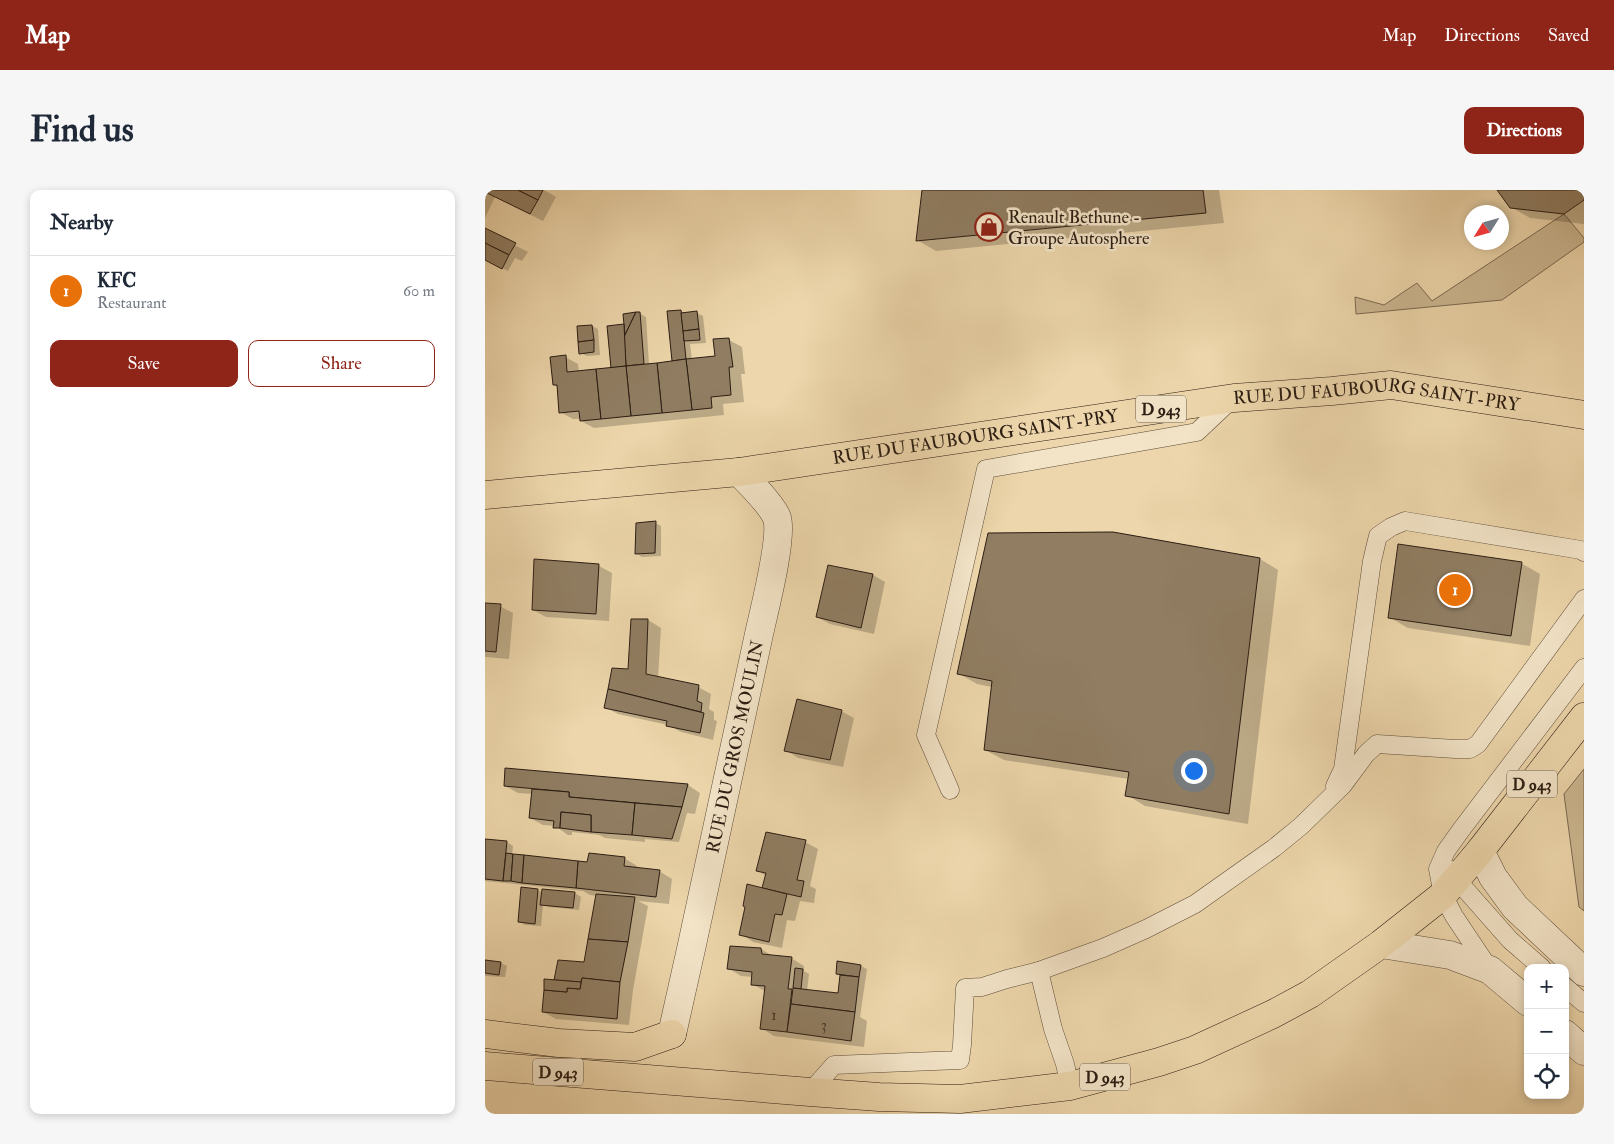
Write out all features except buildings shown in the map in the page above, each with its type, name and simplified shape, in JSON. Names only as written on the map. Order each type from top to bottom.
[{"type":"main road","name":"RUE DU FAUBOURG SAINT-PRY","points":[[485,495],[739,472],[1234,398],[1333,391],[1391,384],[1584,415]]},
{"type":"main road","name":"D 943","points":[[485,1066],[879,1097],[960,1098],[1070,1086],[1159,1062],[1195,1050],[1273,1014],[1310,994],[1381,944],[1450,888],[1584,717]]},
{"type":"main road","points":[[485,1034],[559,1043],[635,1047],[672,1034]]},
{"type":"street","name":"RUE DU GROS MOULIN","points":[[672,1034],[749,683],[774,561],[778,528],[777,518],[772,510],[739,472]]},
{"type":"street","points":[[1480,851],[1493,877],[1515,907],[1584,972]]},
{"type":"street","points":[[1381,944],[1450,955],[1490,970],[1524,999]]},
{"type":"street","points":[[1569,1038],[1584,1051]]},
{"type":"lane","points":[[950,790],[926,735],[986,469],[1197,432],[1234,398]]},
{"type":"lane","points":[[1320,808],[1337,784],[1343,769],[1372,561],[1378,536],[1391,527],[1405,521],[1584,552]]},
{"type":"lane","points":[[810,1092],[834,1065],[960,1060],[965,988],[982,987],[1039,972],[1103,948],[1195,904],[1274,848],[1320,808],[1343,785],[1366,754],[1377,744],[1470,749],[1478,744],[1584,599]]},
{"type":"lane","points":[[1538,964],[1450,888],[1438,870],[1446,851],[1584,668]]},
{"type":"lane","points":[[1450,888],[1454,916],[1490,970]]},
{"type":"lane","points":[[1039,972],[1070,1086]]},
{"type":"lane","points":[[1569,990],[1584,1003]]},
{"type":"shaded area","points":[[1564,214],[1584,238],[1584,242],[1502,300],[1356,314],[1355,297],[1384,305],[1417,283],[1432,301]]},
{"type":"shaded area","points":[[1584,769],[1584,911],[1579,907],[1564,794]]},
{"type":"place","name":"Renault Bethune - Groupe Autosphere","points":[[989,227]]},
{"type":"place","name":"KFC","points":[[1455,590]]}]
